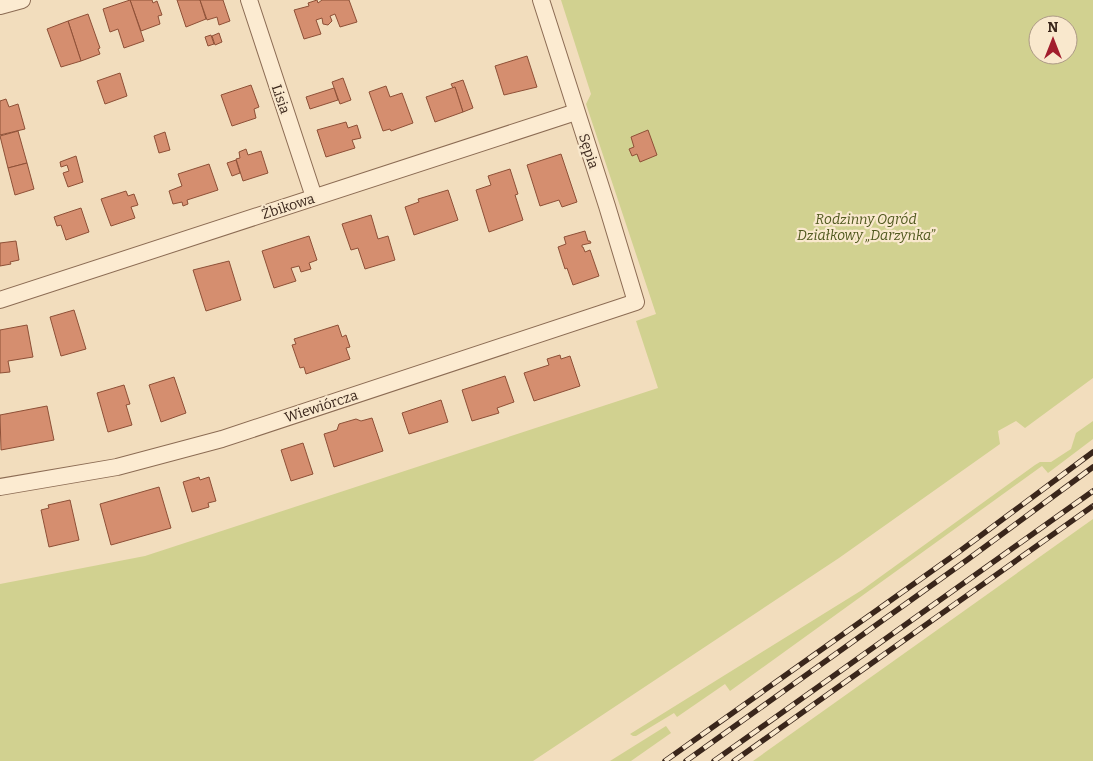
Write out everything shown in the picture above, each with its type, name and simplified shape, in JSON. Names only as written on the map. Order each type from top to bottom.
[{"type":"street","points":[[0,6],[22,0]]},
{"type":"street","name":"Lisia","points":[[249,0],[314,197]]},
{"type":"street","name":"Sępia","points":[[541,0],[636,302]]},
{"type":"street","name":"Żbikowa","points":[[0,300],[576,112]]},
{"type":"street","name":"Wiewiórcza","points":[[0,487],[117,467],[222,438],[636,302]]},
{"type":"green space","name":"Rodzinny Ogród Działkowy „Darzynka”","points":[[561,0],[1093,0],[1093,378],[1025,428],[1016,421],[998,431],[1000,444],[839,558],[533,761],[0,761],[0,584],[145,556],[658,388],[636,321],[656,314],[586,104],[591,94]]},
{"type":"green space","points":[[1093,421],[1093,439],[1048,473],[1042,466],[730,691],[725,684],[677,717],[674,713],[636,736],[630,734],[862,590],[1035,465],[1040,462],[1051,462],[1071,449],[1076,433]]},
{"type":"green space","points":[[1093,519],[1093,761],[753,761]]},
{"type":"green space","points":[[666,726],[671,733],[631,761],[610,761]]},
{"type":"building","points":[[130,0],[152,0],[153,3],[157,1],[162,15],[158,16],[160,24],[141,31]]},
{"type":"building","points":[[130,0],[144,41],[124,48],[118,29],[110,32],[103,9]]},
{"type":"building","points":[[177,0],[200,0],[206,19],[186,27]]},
{"type":"building","points":[[200,0],[223,0],[230,21],[219,25],[217,17],[207,20]]},
{"type":"building","points":[[317,0],[318,3],[322,0],[349,0],[357,22],[340,27],[335,14],[330,16],[332,21],[328,25],[323,24],[322,18],[316,20],[321,34],[304,39],[294,10],[309,6],[308,3]]},
{"type":"building","points":[[88,14],[100,48],[98,49],[100,54],[81,61],[68,21]]},
{"type":"building","points":[[68,21],[81,61],[61,67],[47,29]]},
{"type":"building","points":[[219,33],[222,42],[215,45],[212,36]]},
{"type":"building","points":[[211,35],[214,44],[208,46],[205,37]]},
{"type":"building","points":[[527,56],[537,87],[504,95],[495,66]]},
{"type":"building","points":[[120,73],[127,96],[105,104],[97,81]]},
{"type":"building","points":[[343,78],[351,100],[340,104],[332,82]]},
{"type":"building","points":[[463,80],[473,108],[463,112],[455,87],[453,88],[451,84]]},
{"type":"building","points":[[251,85],[259,107],[254,109],[256,118],[232,126],[221,95]]},
{"type":"building","points":[[386,86],[390,97],[402,93],[413,123],[391,131],[390,129],[383,131],[369,92]]},
{"type":"building","points":[[455,87],[463,112],[435,122],[426,97]]},
{"type":"building","points":[[334,88],[338,100],[310,109],[306,97]]},
{"type":"building","points":[[6,99],[9,107],[18,104],[25,129],[0,135],[0,101]]},
{"type":"building","points":[[346,122],[348,128],[357,125],[361,138],[352,140],[355,148],[326,157],[317,130]]},
{"type":"building","points":[[648,130],[657,155],[640,162],[637,154],[632,156],[629,149],[634,147],[631,137]]},
{"type":"building","points":[[18,131],[27,163],[8,168],[0,136]]},
{"type":"building","points":[[165,132],[170,150],[159,153],[154,136]]},
{"type":"building","points":[[246,149],[248,155],[261,151],[268,173],[243,181],[236,159],[240,158],[239,152]]},
{"type":"building","points":[[561,154],[577,202],[562,207],[559,200],[540,206],[527,165]]},
{"type":"building","points":[[76,156],[83,182],[68,187],[63,173],[69,171],[67,165],[61,167],[60,162]]},
{"type":"building","points":[[236,160],[240,173],[232,176],[227,163]]},
{"type":"building","points":[[27,163],[34,189],[15,195],[8,168]]},
{"type":"building","points":[[209,164],[218,190],[187,200],[188,204],[183,206],[182,202],[173,204],[169,191],[182,186],[178,174]]},
{"type":"building","points":[[510,169],[518,194],[515,195],[523,220],[489,232],[476,190],[491,185],[488,176]]},
{"type":"building","points":[[448,190],[458,220],[414,235],[405,207],[419,202],[418,199]]},
{"type":"building","points":[[126,191],[128,196],[134,194],[138,205],[131,207],[135,218],[111,226],[101,199]]},
{"type":"building","points":[[81,208],[89,232],[66,240],[61,225],[57,226],[54,217]]},
{"type":"building","points":[[371,215],[378,239],[388,236],[395,260],[365,269],[358,248],[351,250],[342,224]]},
{"type":"building","points":[[585,231],[588,241],[591,243],[582,245],[582,247],[585,252],[590,250],[599,276],[573,285],[567,268],[565,269],[558,247],[566,244],[564,237]]},
{"type":"building","points":[[309,236],[317,260],[309,263],[311,269],[301,272],[299,266],[291,268],[296,281],[274,288],[262,251]]},
{"type":"building","points":[[16,241],[19,260],[0,266],[0,243]]},
{"type":"building","points":[[229,261],[241,300],[206,311],[193,270]]},
{"type":"building","points":[[74,310],[86,349],[61,356],[50,317]]},
{"type":"building","points":[[27,325],[33,357],[8,361],[10,372],[0,373],[0,330]]},
{"type":"building","points":[[338,325],[342,337],[346,335],[350,347],[346,348],[350,359],[306,374],[304,367],[300,368],[292,345],[296,344],[294,339]]},
{"type":"building","points":[[560,355],[561,359],[570,356],[580,386],[534,401],[524,373],[549,365],[547,359]]},
{"type":"building","points":[[505,376],[514,402],[497,408],[499,413],[472,421],[462,390]]},
{"type":"building","points":[[174,377],[186,413],[161,422],[149,385]]},
{"type":"building","points":[[124,385],[130,404],[126,405],[132,425],[108,432],[97,393]]},
{"type":"building","points":[[441,400],[448,422],[409,434],[402,413]]},
{"type":"building","points":[[47,406],[54,440],[1,450],[0,415]]},
{"type":"building","points":[[372,418],[383,451],[334,467],[324,434],[337,430],[339,424],[356,419],[361,421]]},
{"type":"building","points":[[303,443],[313,474],[291,481],[281,450]]},
{"type":"building","points":[[199,477],[200,480],[209,477],[216,501],[208,503],[209,507],[192,512],[183,482]]},
{"type":"building","points":[[159,487],[171,528],[111,545],[100,504]]},
{"type":"building","points":[[70,500],[79,540],[49,547],[41,510],[49,508],[48,505]]},
{"type":"railway","points":[[665,761],[960,551],[1093,452]]},
{"type":"railway","points":[[686,761],[967,560],[1093,467]]},
{"type":"railway","points":[[714,761],[1093,491]]},
{"type":"railway","points":[[734,761],[1093,506]]}]
